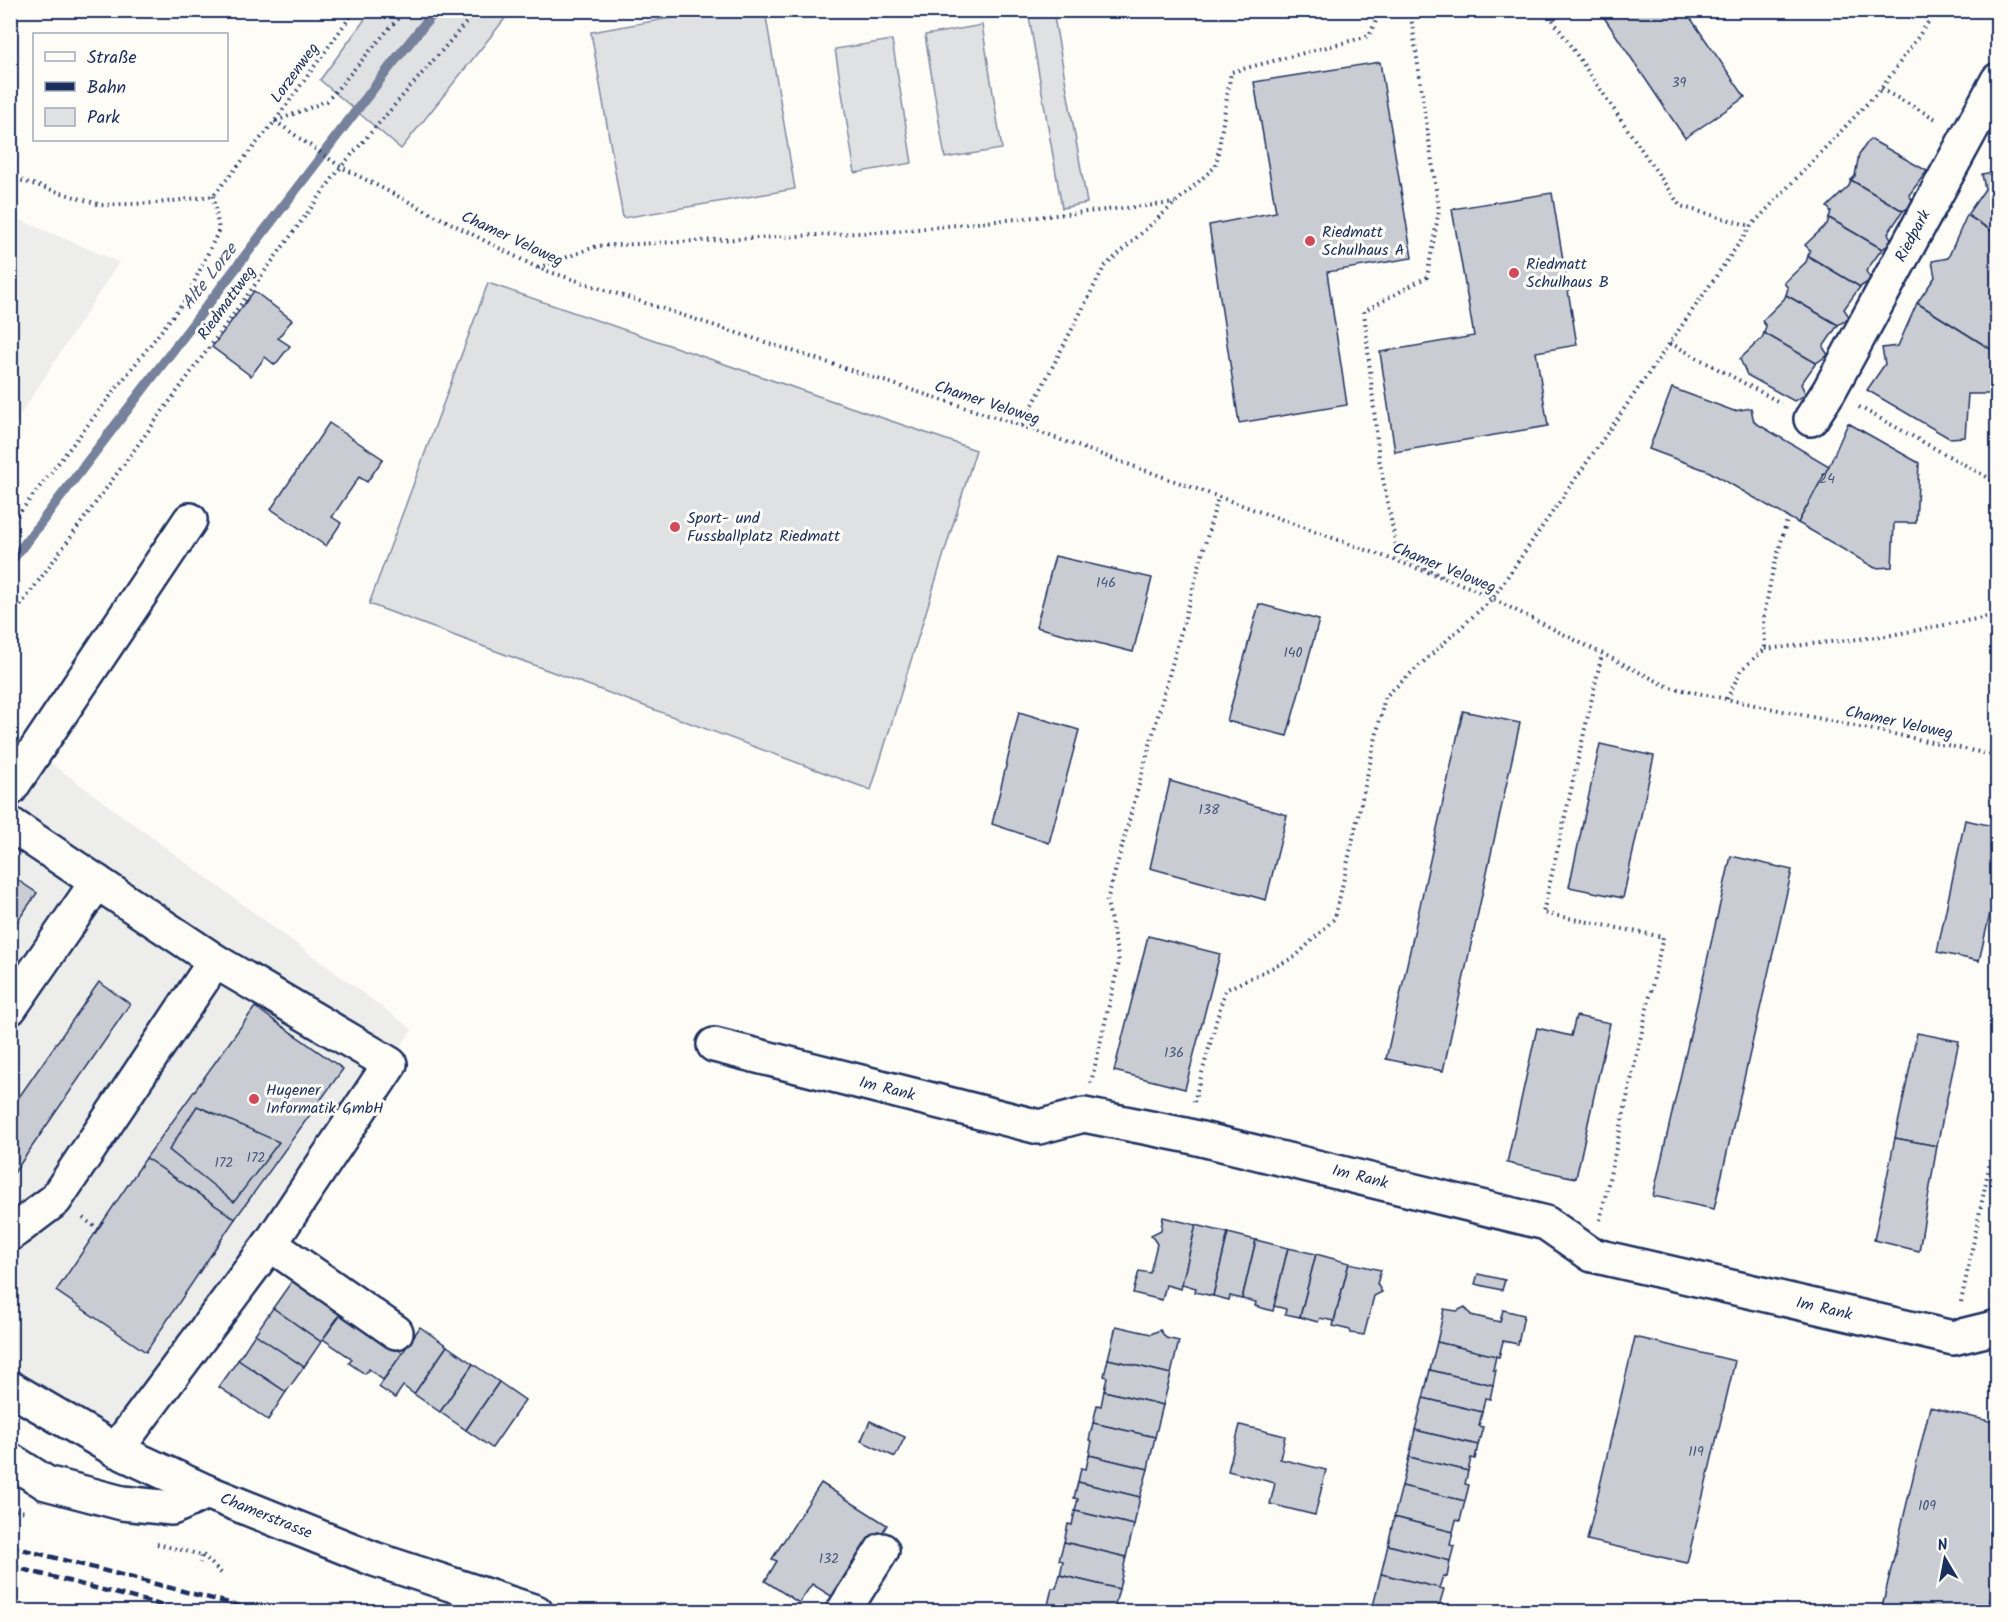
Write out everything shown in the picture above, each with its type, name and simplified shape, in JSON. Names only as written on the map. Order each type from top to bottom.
[{"type":"street","name":"Riedpark","points":[[1811,419],[1829,391],[1998,80]]},
{"type":"street","points":[[10,789],[190,520]]},
{"type":"street","points":[[10,824],[215,961],[390,1064],[270,1244],[116,1450]]},
{"type":"street","points":[[10,1008],[97,882]]},
{"type":"street","points":[[10,1234],[54,1200],[215,961]]},
{"type":"street","name":"Im Rank","points":[[714,1045],[1039,1127],[1084,1115],[1185,1135],[1546,1222],[1592,1255],[1953,1338],[1998,1327]]},
{"type":"street","points":[[270,1244],[396,1332]]},
{"type":"street","name":"Chamerstrasse","points":[[10,1388],[116,1450],[207,1492],[374,1559],[536,1611]]},
{"type":"street","points":[[10,1460],[46,1483],[122,1503],[172,1508],[207,1492]]},
{"type":"street","points":[[843,1611],[882,1550]]},
{"type":"path","name":"Lorzenweg","points":[[275,121],[355,10]]},
{"type":"path","points":[[10,177],[100,205],[158,203],[213,196],[275,121],[327,101],[405,10]]},
{"type":"path","name":"Riedmattweg","points":[[10,620],[341,167],[477,10]]},
{"type":"path","points":[[1022,426],[1104,267],[1216,166],[1231,72],[1369,36],[1381,10]]},
{"type":"path","points":[[1410,10],[1439,210],[1427,277],[1364,311],[1366,334],[1379,459],[1398,555],[1468,587]]},
{"type":"path","points":[[1546,10],[1680,206],[1751,226]]},
{"type":"path","points":[[1185,1135],[1225,990],[1295,957],[1335,918],[1384,697],[1492,599],[1751,226],[1881,89],[1938,10]]},
{"type":"path","points":[[1881,89],[1967,136]]},
{"type":"path","name":"Chamer Veloweg","points":[[275,121],[341,167],[538,268],[1022,426],[1468,587],[1669,687],[1998,756]]},
{"type":"path","points":[[10,525],[186,299],[219,230],[213,196]]},
{"type":"path","points":[[538,268],[597,246],[897,231],[1175,203]]},
{"type":"path","points":[[1670,343],[1811,419]]},
{"type":"path","points":[[1829,391],[1998,483]]},
{"type":"path","points":[[1084,1115],[1119,962],[1107,901],[1218,497]]},
{"type":"path","points":[[1765,649],[1764,616],[1772,574],[1788,517]]},
{"type":"path","points":[[1727,699],[1742,670],[1765,649],[1886,636],[1998,615]]},
{"type":"path","points":[[1592,1255],[1663,937],[1543,913],[1602,654]]},
{"type":"path","points":[[1953,1338],[1998,1124]]},
{"type":"path","points":[[202,1555],[223,1575]]},
{"type":"shaded area","points":[[11,216],[119,262],[11,429]]},
{"type":"shaded area","points":[[10,733],[412,1029],[390,1064],[116,1450],[11,1381]]},
{"type":"green space","points":[[716,10],[765,11],[795,189],[623,218],[591,32]]},
{"type":"green space","points":[[371,11],[511,11],[401,149],[320,80]]},
{"type":"green space","points":[[1028,11],[1053,11],[1087,203],[1062,208]]},
{"type":"green space","points":[[982,25],[1002,149],[945,158],[925,35]]},
{"type":"green space","points":[[892,40],[912,163],[855,173],[835,49]]},
{"type":"green space","name":"Sport- und Fussballplatz Riedmatt","points":[[488,283],[976,450],[871,790],[369,604]]},
{"type":"building","points":[[1599,10],[1685,10],[1745,97],[1685,138]]},
{"type":"building","name":"Riedmatt Schulhaus A","points":[[1380,62],[1412,258],[1327,272],[1347,405],[1239,423],[1209,225],[1276,212],[1254,82]]},
{"type":"building","points":[[1870,139],[1927,171],[1909,195],[1915,204],[1903,211],[1851,180],[1855,176],[1859,154]]},
{"type":"building","points":[[1998,171],[1998,235],[1967,215],[1985,189],[1982,174]]},
{"type":"building","points":[[1851,180],[1903,211],[1888,233],[1893,243],[1882,249],[1829,218],[1831,211],[1827,207],[1849,186]]},
{"type":"building","name":"Riedmatt Schulhaus B","points":[[1552,193],[1577,345],[1536,352],[1548,426],[1395,452],[1380,352],[1474,336],[1452,209]]},
{"type":"building","points":[[1967,215],[1998,235],[1998,350],[1992,350],[1917,303],[1935,277],[1932,261],[1948,258]]},
{"type":"building","points":[[1829,218],[1882,249],[1866,271],[1871,280],[1860,287],[1808,256],[1810,250],[1805,245],[1827,224]]},
{"type":"building","points":[[1808,256],[1860,287],[1844,309],[1850,318],[1838,325],[1786,295],[1788,288],[1784,283],[1806,262]]},
{"type":"building","points":[[254,291],[292,320],[278,338],[290,346],[275,365],[265,357],[251,376],[212,347]]},
{"type":"building","points":[[1786,295],[1838,325],[1823,347],[1828,355],[1816,363],[1764,333],[1766,326],[1762,321]]},
{"type":"building","points":[[1917,303],[1992,350],[1990,394],[1968,394],[1965,437],[1949,438],[1867,390],[1885,364],[1882,348],[1898,346]]},
{"type":"building","points":[[1764,333],[1816,363],[1801,384],[1806,395],[1794,401],[1747,375],[1740,359],[1762,338]]},
{"type":"building","points":[[1672,388],[1734,411],[1751,408],[1754,422],[1829,466],[1798,523],[1708,471],[1649,449]]},
{"type":"building","points":[[329,423],[383,459],[367,482],[359,477],[332,517],[341,523],[326,546],[271,509]]},
{"type":"building","points":[[1848,423],[1919,463],[1916,523],[1894,523],[1892,567],[1875,568],[1798,523],[1829,466]]},
{"type":"building","points":[[1055,556],[1152,578],[1133,652],[1036,627]]},
{"type":"building","points":[[1259,604],[1319,620],[1287,736],[1227,721]]},
{"type":"building","points":[[1463,711],[1520,723],[1443,1071],[1386,1059]]},
{"type":"building","points":[[1019,712],[1079,730],[1049,843],[992,824]]},
{"type":"building","points":[[1600,744],[1654,756],[1623,898],[1569,887]]},
{"type":"building","points":[[1170,781],[1287,815],[1266,900],[1150,868]]},
{"type":"building","points":[[1965,820],[1998,827],[1998,879],[1979,961],[1937,952]]},
{"type":"building","points":[[1731,856],[1792,870],[1714,1209],[1653,1196]]},
{"type":"building","points":[[10,875],[37,893],[10,932]]},
{"type":"building","points":[[1148,936],[1220,954],[1185,1089],[1114,1071]]},
{"type":"building","points":[[99,982],[130,1004],[14,1173],[10,1171],[10,1110]]},
{"type":"building","points":[[255,1007],[343,1069],[235,1219],[146,1158]]},
{"type":"building","points":[[1576,1016],[1610,1023],[1576,1178],[1507,1163],[1537,1028],[1571,1036]]},
{"type":"building","points":[[1917,1033],[1959,1041],[1937,1146],[1895,1138]]},
{"type":"building","points":[[197,1106],[279,1142],[234,1202],[169,1150]]},
{"type":"building","points":[[1895,1138],[1937,1146],[1919,1251],[1874,1240]]},
{"type":"building","points":[[146,1158],[235,1219],[146,1352],[56,1291]]},
{"type":"building","points":[[1163,1217],[1196,1225],[1181,1289],[1166,1285],[1162,1300],[1133,1293],[1139,1271],[1150,1273],[1157,1244],[1151,1235],[1161,1230]]},
{"type":"building","points":[[1196,1225],[1228,1233],[1213,1296],[1195,1292],[1196,1288],[1182,1284]]},
{"type":"building","points":[[1228,1233],[1256,1240],[1242,1299],[1230,1296],[1229,1300],[1213,1296]]},
{"type":"building","points":[[1256,1240],[1288,1248],[1273,1311],[1255,1306],[1256,1302],[1242,1299]]},
{"type":"building","points":[[1288,1248],[1316,1254],[1300,1317],[1285,1314],[1286,1309],[1274,1306]]},
{"type":"building","points":[[1316,1254],[1349,1263],[1334,1321],[1320,1318],[1318,1322],[1300,1317]]},
{"type":"building","points":[[1349,1263],[1381,1270],[1377,1284],[1382,1292],[1374,1296],[1364,1335],[1333,1326]]},
{"type":"building","points":[[1478,1274],[1505,1280],[1502,1290],[1475,1284]]},
{"type":"building","points":[[292,1281],[340,1314],[321,1342],[273,1308]]},
{"type":"building","points":[[1465,1307],[1471,1315],[1500,1322],[1503,1310],[1524,1315],[1518,1344],[1503,1341],[1499,1357],[1437,1342],[1444,1309],[1457,1311]]},
{"type":"building","points":[[273,1308],[321,1342],[304,1367],[255,1334]]},
{"type":"building","points":[[343,1312],[403,1353],[383,1380],[369,1369],[365,1374],[349,1363],[352,1359],[323,1339]]},
{"type":"building","points":[[1116,1326],[1151,1334],[1160,1330],[1166,1338],[1179,1341],[1171,1374],[1108,1359]]},
{"type":"building","points":[[420,1327],[447,1346],[414,1394],[403,1386],[395,1398],[379,1387]]},
{"type":"building","points":[[255,1334],[304,1367],[286,1392],[238,1360]]},
{"type":"building","points":[[1635,1337],[1735,1361],[1687,1563],[1587,1540]]},
{"type":"building","points":[[1437,1342],[1496,1356],[1493,1385],[1430,1370]]},
{"type":"building","points":[[447,1346],[473,1364],[440,1412],[414,1394]]},
{"type":"building","points":[[1108,1359],[1171,1374],[1163,1405],[1104,1391],[1107,1377],[1104,1376]]},
{"type":"building","points":[[238,1360],[286,1392],[268,1420],[219,1387]]},
{"type":"building","points":[[473,1364],[499,1382],[466,1430],[440,1412]]},
{"type":"building","points":[[1430,1370],[1493,1385],[1490,1399],[1485,1398],[1482,1412],[1423,1398]]},
{"type":"building","points":[[499,1382],[525,1400],[492,1448],[466,1430]]},
{"type":"building","points":[[1104,1391],[1163,1405],[1155,1437],[1093,1423],[1097,1405],[1101,1406]]},
{"type":"building","points":[[1423,1398],[1482,1412],[1479,1426],[1483,1427],[1478,1445],[1415,1430]]},
{"type":"building","points":[[1930,1407],[1998,1423],[1998,1569],[1987,1612],[1881,1611]]},
{"type":"building","points":[[870,1421],[905,1437],[895,1457],[861,1441]]},
{"type":"building","points":[[1093,1423],[1155,1437],[1148,1469],[1089,1455],[1092,1441],[1089,1440]]},
{"type":"building","points":[[1240,1425],[1285,1436],[1280,1459],[1326,1470],[1315,1515],[1270,1504],[1275,1483],[1228,1471]]},
{"type":"building","points":[[1415,1430],[1478,1445],[1475,1459],[1471,1458],[1468,1471],[1409,1457]]},
{"type":"building","points":[[1089,1455],[1148,1469],[1140,1497],[1078,1482],[1081,1468],[1086,1469]]},
{"type":"building","points":[[1409,1457],[1468,1471],[1465,1484],[1469,1485],[1465,1501],[1402,1486]]},
{"type":"building","points":[[1078,1482],[1140,1497],[1134,1525],[1075,1511],[1078,1499],[1074,1498]]},
{"type":"building","points":[[821,1483],[887,1525],[839,1601],[812,1584],[799,1603],[765,1581],[777,1561],[772,1559]]},
{"type":"building","points":[[1402,1486],[1465,1501],[1460,1521],[1456,1520],[1453,1532],[1394,1517]]},
{"type":"building","points":[[1075,1511],[1134,1525],[1126,1557],[1064,1542],[1068,1524],[1072,1525]]},
{"type":"building","points":[[1394,1517],[1453,1532],[1450,1545],[1454,1546],[1450,1561],[1388,1545]]},
{"type":"building","points":[[1064,1542],[1126,1557],[1119,1589],[1060,1575],[1063,1561],[1059,1560]]},
{"type":"building","points":[[1388,1545],[1450,1561],[1447,1577],[1443,1576],[1439,1588],[1381,1574]]},
{"type":"building","points":[[1381,1574],[1444,1589],[1439,1606],[1441,1612],[1387,1612],[1373,1606]]},
{"type":"building","points":[[1060,1575],[1119,1589],[1113,1612],[1073,1612],[1048,1605],[1052,1588],[1056,1588]]},
{"type":"waterway","name":"Alte Lorze","points":[[10,563],[392,64],[436,10]]},
{"type":"railway","points":[[10,1546],[263,1612]]},
{"type":"railway","points":[[10,1566],[188,1612]]},
{"type":"place","name":"Riedmatt Schulhaus A","points":[[1310,241]]},
{"type":"place","name":"Riedmatt Schulhaus B","points":[[1514,273]]},
{"type":"place","name":"Sport- und Fussballplatz Riedmatt","points":[[675,527]]},
{"type":"place","name":"Hugener Informatik GmbH","points":[[254,1099]]}]
